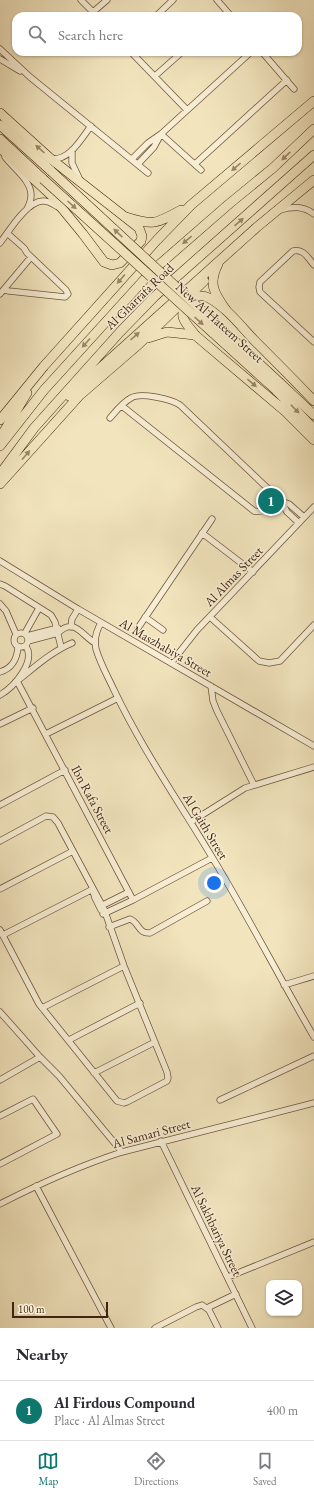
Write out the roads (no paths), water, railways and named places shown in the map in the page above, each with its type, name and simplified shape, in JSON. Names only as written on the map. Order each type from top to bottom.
[{"type":"main road","points":[[0,420],[44,366],[127,272],[191,205],[314,101]]},
{"type":"main road","points":[[0,113],[51,159],[126,217],[140,230],[142,238],[141,241],[120,263],[112,265],[104,262],[63,209],[32,177],[0,149]]},
{"type":"main road","name":"New Al Hateem Street","points":[[0,125],[51,171],[278,386],[314,429]]},
{"type":"main road","name":"Al Gharrafa Road","points":[[0,446],[44,390],[152,271],[273,168],[314,129]]},
{"type":"main road","name":"New Al Hateem Street","points":[[0,139],[43,179],[278,386],[314,415]]},
{"type":"main road","name":"Al Gharrafa Road","points":[[0,474],[34,428],[120,332],[154,298],[314,155]]},
{"type":"main road","points":[[34,428],[206,272],[314,180]]},
{"type":"main road","points":[[126,217],[146,223],[157,222],[162,221],[191,205]]},
{"type":"main road","points":[[220,260],[212,277],[216,296],[226,310],[314,401]]},
{"type":"main road","points":[[0,484],[80,395],[139,344],[203,284],[206,278],[206,272]]},
{"type":"main road","points":[[226,310],[209,297],[202,295],[192,298],[186,304],[183,311],[183,317],[194,335],[286,412],[314,440]]},
{"type":"main road","points":[[139,344],[150,337],[168,332],[182,332],[194,335]]},
{"type":"main road","points":[[0,438],[44,366]]},
{"type":"street","points":[[81,0],[93,12]]},
{"type":"street","points":[[97,12],[107,0]]},
{"type":"street","points":[[160,12],[172,0]]},
{"type":"street","points":[[217,0],[227,12]]},
{"type":"street","points":[[0,49],[30,78],[148,173]]},
{"type":"street","points":[[136,56],[187,110]]},
{"type":"street","points":[[155,76],[178,56]]},
{"type":"street","points":[[132,159],[148,143],[161,134],[247,56]]},
{"type":"street","points":[[266,56],[294,89]]},
{"type":"street","points":[[0,59],[30,78]]},
{"type":"street","points":[[195,164],[287,80]]},
{"type":"street","points":[[51,159],[62,158],[72,150],[91,126]]},
{"type":"street","points":[[161,134],[201,170]]},
{"type":"street","points":[[138,164],[154,147],[161,134]]},
{"type":"street","points":[[0,149],[6,159],[29,185],[31,196],[27,209]]},
{"type":"street","points":[[72,150],[73,167],[82,184]]},
{"type":"street","points":[[0,243],[27,209],[35,204],[43,201],[63,209]]},
{"type":"street","points":[[276,211],[295,207],[304,209],[314,214]]},
{"type":"street","points":[[2,292],[64,297],[68,294],[66,290],[6,235]]},
{"type":"street","points":[[314,266],[303,252],[296,250],[293,251],[260,282],[259,287],[260,292],[314,342]]},
{"type":"street","points":[[2,292],[29,255]]},
{"type":"street","points":[[110,418],[130,398],[138,396],[168,399],[176,402],[279,499],[287,512],[299,523]]},
{"type":"street","points":[[122,406],[254,511],[263,511],[279,499]]},
{"type":"street","points":[[279,499],[289,504],[304,517]]},
{"type":"street","name":"Al Almas Street","points":[[171,663],[210,617],[314,507]]},
{"type":"street","points":[[138,628],[212,519]]},
{"type":"street","points":[[202,533],[237,561],[241,567],[252,574]]},
{"type":"street","name":"Al Maszhabiya Street","points":[[0,562],[78,610],[314,746]]},
{"type":"street","points":[[0,584],[51,615],[58,630],[61,647]]},
{"type":"street","points":[[0,604],[6,611],[16,634],[14,641],[18,647]]},
{"type":"street","points":[[0,672],[9,668],[13,664],[17,656],[18,647],[26,639],[39,608]]},
{"type":"street","points":[[71,626],[72,619],[78,610]]},
{"type":"street","points":[[145,617],[163,630]]},
{"type":"street","points":[[210,617],[259,661],[269,663],[280,661],[314,624]]},
{"type":"street","points":[[95,644],[97,630],[101,623]]},
{"type":"street","points":[[26,639],[71,626],[79,629],[95,644]]},
{"type":"street","points":[[16,634],[20,633],[26,639],[28,652],[28,659],[17,681]]},
{"type":"street","points":[[0,695],[47,656],[61,647],[72,643]]},
{"type":"street","name":"Al Gaith Street","points":[[95,644],[98,655],[118,698],[144,745],[250,923],[314,1037]]},
{"type":"street","name":"Ibn Rafa Street","points":[[17,681],[33,708],[133,900]]},
{"type":"street","points":[[211,686],[216,712],[254,785]]},
{"type":"street","points":[[46,734],[118,698]]},
{"type":"street","points":[[0,724],[33,708]]},
{"type":"street","points":[[191,822],[236,792],[314,767]]},
{"type":"street","points":[[0,805],[65,770]]},
{"type":"street","points":[[0,841],[46,816],[53,817],[58,823],[92,889],[95,898],[105,914],[118,954],[140,1003],[168,1075],[167,1081],[127,1102],[117,1101],[42,1008],[2,933],[92,889]]},
{"type":"street","points":[[0,889],[73,851]]},
{"type":"street","points":[[105,914],[212,858]]},
{"type":"street","points":[[101,906],[129,892]]},
{"type":"street","points":[[110,926],[130,920],[135,922],[140,930],[150,933],[207,901]]},
{"type":"street","points":[[42,1008],[124,966]]},
{"type":"street","points":[[284,985],[314,976]]},
{"type":"street","points":[[69,1040],[140,1003]]},
{"type":"street","points":[[0,1012],[59,1076],[122,1152]]},
{"type":"street","points":[[94,1073],[155,1042]]},
{"type":"street","points":[[220,1100],[314,1056]]},
{"type":"street","points":[[0,1080],[40,1057]]},
{"type":"street","points":[[0,1116],[33,1099],[57,1134],[0,1164]]},
{"type":"street","name":"Al Samari Street","points":[[0,1204],[36,1186],[92,1162],[122,1152],[314,1103]]},
{"type":"street","name":"Al Sakhbariya Street","points":[[161,1141],[252,1328]]},
{"type":"street","points":[[36,1186],[110,1328]]},
{"type":"street","points":[[228,1277],[314,1242]]},
{"type":"street","points":[[155,1328],[199,1306],[207,1308],[236,1294]]},
{"type":"street","points":[[207,1308],[218,1328]]},
{"type":"place","name":"Al Firdous Compound","points":[[271,501]]}]
